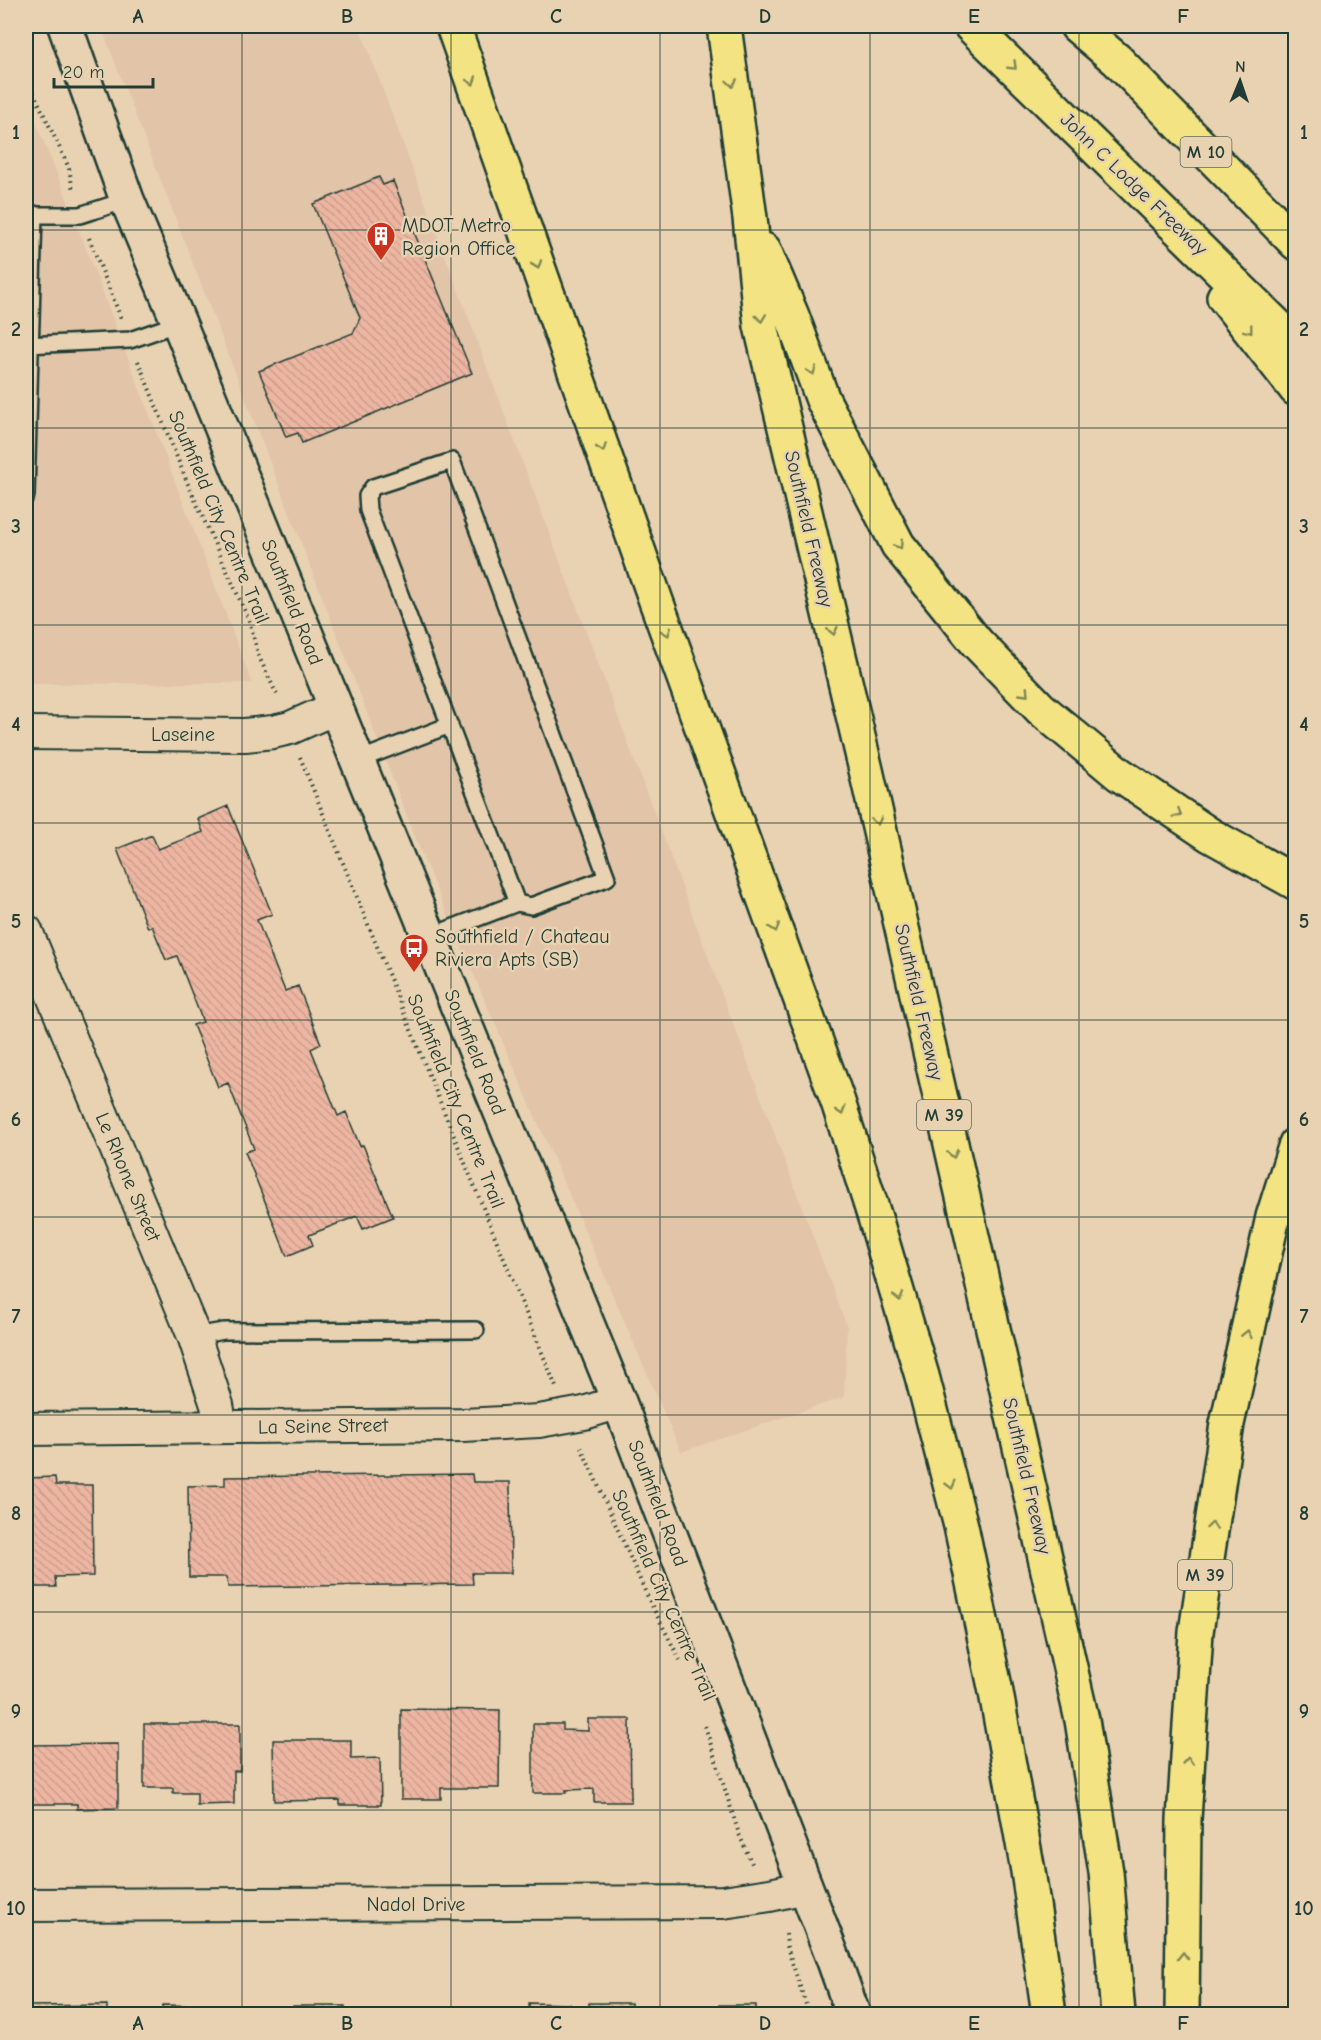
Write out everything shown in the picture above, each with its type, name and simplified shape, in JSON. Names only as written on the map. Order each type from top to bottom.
[{"type":"highway","points":[[453,26],[652,590],[838,1102],[876,1221],[922,1376],[961,1526],[995,1687],[1024,1848],[1049,2014]]},
{"type":"highway","name":"Southfield Freeway","points":[[724,26],[750,218],[761,326],[868,781],[1082,1720],[1106,1872],[1118,2014]]},
{"type":"highway","name":"John C Lodge Freeway","points":[[971,26],[1296,344]]},
{"type":"highway","name":"M 10","points":[[1077,26],[1117,60],[1296,243]]},
{"type":"highway","points":[[1117,60],[1296,210]]},
{"type":"highway","points":[[1136,185],[1296,389]]},
{"type":"highway","points":[[750,218],[792,316],[823,400],[898,545],[977,644],[1041,709],[1119,774],[1210,835],[1291,880]]},
{"type":"highway","name":"M 39","points":[[1182,2014],[1184,1819],[1196,1632],[1227,1424],[1273,1217],[1296,1144]]},
{"type":"main road","name":"Southfield Road","points":[[65,26],[127,200],[619,1402],[853,2014]]},
{"type":"street","name":"Laseine","points":[[26,733],[245,735],[290,728],[335,708]]},
{"type":"street","name":"Le Rhone Street","points":[[26,931],[194,1335],[217,1405],[221,1427]]},
{"type":"street","name":"La Seine Street","points":[[26,1429],[463,1425],[539,1421],[584,1413],[619,1402]]},
{"type":"street","name":"Nadol Drive","points":[[26,1905],[723,1902],[806,1887]]},
{"type":"lane","points":[[26,495],[30,214],[80,215],[127,200]]},
{"type":"lane","points":[[28,345],[129,340],[179,323]]},
{"type":"lane","points":[[428,937],[517,903],[531,906],[607,878],[452,461],[373,487],[367,496],[368,510],[517,903]]},
{"type":"lane","points":[[356,761],[450,725]]},
{"type":"lane","points":[[194,1335],[224,1330],[476,1330]]},
{"type":"path","points":[[26,76],[69,168],[73,190]]},
{"type":"path","points":[[87,233],[121,318]]},
{"type":"path","name":"Southfield City Centre Trail","points":[[136,357],[187,482],[249,620],[259,657],[274,689]]},
{"type":"path","name":"Southfield City Centre Trail","points":[[303,765],[554,1383]]},
{"type":"path","name":"Southfield City Centre Trail","points":[[579,1443],[650,1602],[683,1667]]},
{"type":"path","name":"Southfield City Centre Trail","points":[[705,1724],[739,1834],[752,1863]]},
{"type":"path","points":[[786,1927],[787,1947],[809,2014]]},
{"type":"shaded area","points":[[101,26],[359,26],[847,1327],[844,1397],[681,1452],[426,865]]},
{"type":"shaded area","points":[[26,98],[64,191],[252,683],[26,684]]},
{"type":"building","name":"MDOT Metro Region Office","points":[[379,177],[383,185],[393,181],[472,373],[302,443],[298,433],[286,437],[259,371],[353,333],[360,318],[313,204]]},
{"type":"building","points":[[228,806],[272,914],[257,920],[285,991],[298,986],[321,1044],[311,1049],[338,1116],[346,1112],[360,1146],[363,1145],[393,1217],[363,1229],[357,1216],[309,1235],[313,1245],[287,1256],[245,1152],[254,1149],[228,1083],[218,1087],[193,1025],[203,1022],[177,956],[166,960],[152,926],[148,928],[117,849],[152,835],[158,849],[203,832],[198,819]]},
{"type":"building","points":[[472,1474],[473,1482],[510,1482],[511,1573],[472,1573],[473,1584],[228,1587],[227,1577],[189,1577],[188,1486],[225,1485],[225,1477]]},
{"type":"building","points":[[55,1477],[56,1485],[92,1485],[93,1576],[55,1577],[56,1587],[26,1587],[26,1478]]},
{"type":"building","points":[[401,1709],[500,1710],[499,1788],[441,1788],[441,1799],[401,1799]]},
{"type":"building","points":[[588,1719],[630,1719],[631,1802],[594,1802],[594,1789],[566,1790],[566,1793],[533,1793],[533,1724],[563,1724],[563,1730],[588,1731]]},
{"type":"building","points":[[144,1724],[240,1724],[240,1771],[234,1771],[234,1804],[197,1805],[197,1793],[173,1793],[173,1788],[144,1788]]},
{"type":"building","points":[[273,1740],[351,1740],[351,1759],[380,1758],[381,1805],[340,1805],[340,1800],[274,1801]]},
{"type":"building","points":[[118,1744],[118,1808],[77,1809],[77,1804],[26,1804],[26,1745]]},
{"type":"building","points":[[529,2003],[570,2004],[570,2014],[529,2014]]},
{"type":"building","points":[[589,2003],[631,2003],[631,2014],[589,2014]]},
{"type":"building","points":[[107,2005],[107,2014],[26,2014],[26,2006]]},
{"type":"building","points":[[162,2005],[214,2006],[214,2014],[162,2014]]},
{"type":"building","points":[[719,2005],[756,2005],[756,2014],[660,2014],[660,2010],[719,2010]]},
{"type":"building","points":[[293,2006],[345,2006],[345,2014],[293,2014]]},
{"type":"place","name":"MDOT Metro Region Office","points":[[381,262]]},
{"type":"place","name":"Southfield / Chateau Riviera Apts (SB)","points":[[414,974]]}]
